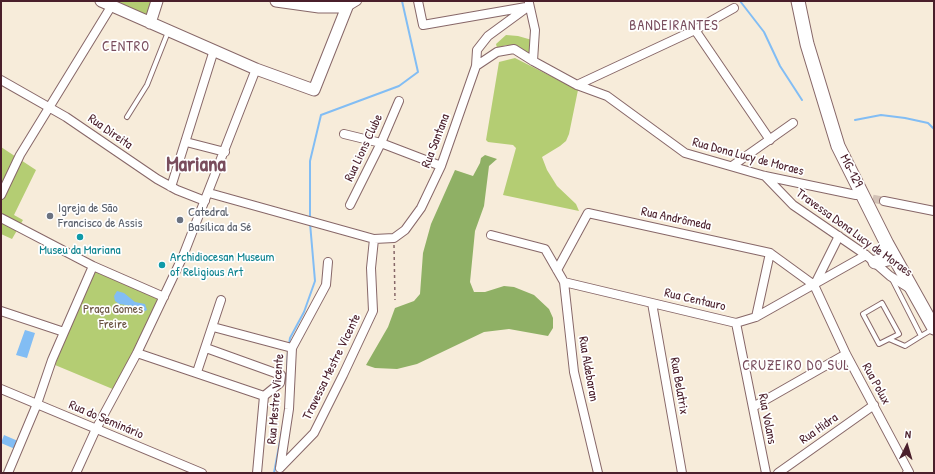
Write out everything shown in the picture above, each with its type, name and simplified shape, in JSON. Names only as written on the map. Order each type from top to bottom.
[{"type":"main road","name":"MG-129","points":[[798,1],[806,44],[838,146],[887,244],[934,328]]},
{"type":"main road","points":[[871,258],[888,259],[887,244]]},
{"type":"street","points":[[101,1],[256,69],[314,90],[347,7]]},
{"type":"street","points":[[1,195],[20,155],[112,5],[123,1]]},
{"type":"street","points":[[150,23],[157,1]]},
{"type":"street","points":[[276,1],[319,7],[347,7],[357,1]]},
{"type":"street","points":[[418,1],[422,25],[529,4],[535,30],[533,61]]},
{"type":"street","name":"Rua Santana","points":[[394,238],[406,230],[421,208],[441,166],[476,66],[477,50],[488,36],[529,4]]},
{"type":"street","points":[[577,85],[695,30],[734,8]]},
{"type":"street","points":[[695,30],[770,140]]},
{"type":"street","name":"Rua Dona Lucy de Moraes","points":[[476,66],[497,52],[514,49],[577,85],[607,96],[685,153],[765,176],[856,195]]},
{"type":"street","points":[[171,187],[214,50]]},
{"type":"street","points":[[76,473],[96,429],[138,353],[164,297],[207,197],[256,69]]},
{"type":"street","name":"Rua Direita","points":[[1,80],[49,106],[140,168],[171,187],[207,197]]},
{"type":"street","name":"Rua Lions Clube","points":[[350,205],[381,143],[399,101]]},
{"type":"street","points":[[732,166],[793,123]]},
{"type":"street","points":[[344,134],[381,143],[441,166]]},
{"type":"street","points":[[186,142],[225,152]]},
{"type":"street","name":"Travessa Dona Lucy de Moraes","points":[[765,176],[793,205],[871,258],[890,276],[913,290]]},
{"type":"street","points":[[207,197],[300,219],[374,239],[394,238]]},
{"type":"street","points":[[884,201],[934,211]]},
{"type":"street","name":"Rua Andrômeda","points":[[557,270],[588,213],[770,254],[814,285]]},
{"type":"street","points":[[1,218],[93,266],[164,297]]},
{"type":"street","name":"Rua Aldebaran","points":[[492,235],[545,249],[564,282],[574,372],[598,473]]},
{"type":"street","points":[[814,285],[838,236]]},
{"type":"street","name":"Travessa Mestre Vicente","points":[[279,471],[314,433],[344,375],[372,311],[371,268],[374,239]]},
{"type":"street","points":[[756,317],[770,254]]},
{"type":"street","name":"Rua Centauro","points":[[564,282],[736,322],[756,317],[814,285],[871,258]]},
{"type":"street","name":"Rua Mestre Vicente","points":[[279,471],[289,409],[292,348],[326,285],[328,262]]},
{"type":"street","points":[[8,473],[37,404],[52,360],[93,266]]},
{"type":"street","name":"Rua Polux","points":[[814,285],[846,354],[908,472]]},
{"type":"street","points":[[197,372],[221,300]]},
{"type":"street","name":"Rua Belatrix","points":[[652,302],[682,473]]},
{"type":"street","points":[[1,311],[64,332]]},
{"type":"street","name":"Rua Volans","points":[[736,322],[766,473]]},
{"type":"street","points":[[213,327],[292,348]]},
{"type":"street","points":[[206,348],[281,375],[280,383],[264,396],[257,473]]},
{"type":"street","points":[[138,353],[264,396]]},
{"type":"street","points":[[753,407],[846,354]]},
{"type":"street","name":"Rua do Seminário","points":[[1,389],[202,473]]},
{"type":"street","name":"Rua Hidra","points":[[778,473],[874,405]]},
{"type":"lane","points":[[127,117],[147,85],[168,31]]},
{"type":"lane","points":[[890,276],[921,336]]},
{"type":"lane","points":[[882,303],[898,334],[889,339],[879,344],[863,314],[882,303]]},
{"type":"lane","points":[[889,339],[905,346],[934,328]]},
{"type":"path","points":[[394,238],[395,300]]},
{"type":"green space","points":[[107,1],[157,1],[151,19]]},
{"type":"green space","points":[[506,35],[518,36],[539,42],[538,52],[533,56],[518,46],[506,45],[497,48],[496,44]]},
{"type":"green space","points":[[515,58],[578,90],[569,134],[566,141],[542,157],[547,170],[557,186],[576,204],[579,211],[503,195],[516,148],[513,145],[488,142],[486,140],[499,62]]},
{"type":"green space","points":[[1,147],[36,170],[14,215],[23,220],[12,239],[1,234]]},
{"type":"green space","points":[[485,155],[497,159],[489,166],[484,206],[475,231],[470,282],[474,292],[485,292],[504,286],[514,287],[534,295],[549,309],[553,318],[553,328],[548,336],[509,329],[484,332],[417,364],[397,369],[375,368],[366,365],[388,327],[395,308],[414,301],[420,294],[423,253],[431,224],[455,170],[473,176],[481,158]]},
{"type":"green space","name":"Praça Gomes Freire","points":[[94,268],[162,301],[115,390],[55,365]]},
{"type":"water","points":[[117,291],[124,293],[135,302],[145,304],[147,310],[139,314],[133,306],[119,304],[115,301],[114,296]]},
{"type":"water","points":[[25,330],[35,333],[27,358],[16,355]]},
{"type":"water","points":[[4,435],[18,441],[15,449],[1,443]]},
{"type":"waterway","points":[[310,219],[310,161],[321,115],[399,86],[418,72],[402,1]]},
{"type":"waterway","points":[[740,1],[764,32],[780,66],[802,100]]},
{"type":"waterway","points":[[855,120],[881,115],[928,123],[934,129]]},
{"type":"waterway","points":[[289,345],[290,338],[304,312],[315,281],[310,223]]},
{"type":"waterway","points":[[287,371],[288,350]]},
{"type":"waterway","points":[[274,473],[283,425]]},
{"type":"tunnel","points":[[861,196],[884,201]]},
{"type":"place","name":"Igreja de São Francisco de Assis","points":[[50,216]]},
{"type":"place","name":"Catedral Basílica da Sé","points":[[180,220]]},
{"type":"place","name":"Museu da Mariana","points":[[80,237]]},
{"type":"place","name":"Archidiocesan Museum of Religious Art","points":[[162,265]]},
{"type":"district","name":"BANDEIRANTES","points":[[674,26]]},
{"type":"district","name":"CENTRO","points":[[126,47]]},
{"type":"district","name":"Mariana","points":[[196,165]]},
{"type":"district","name":"CRUZEIRO DO SUL","points":[[796,366]]}]
